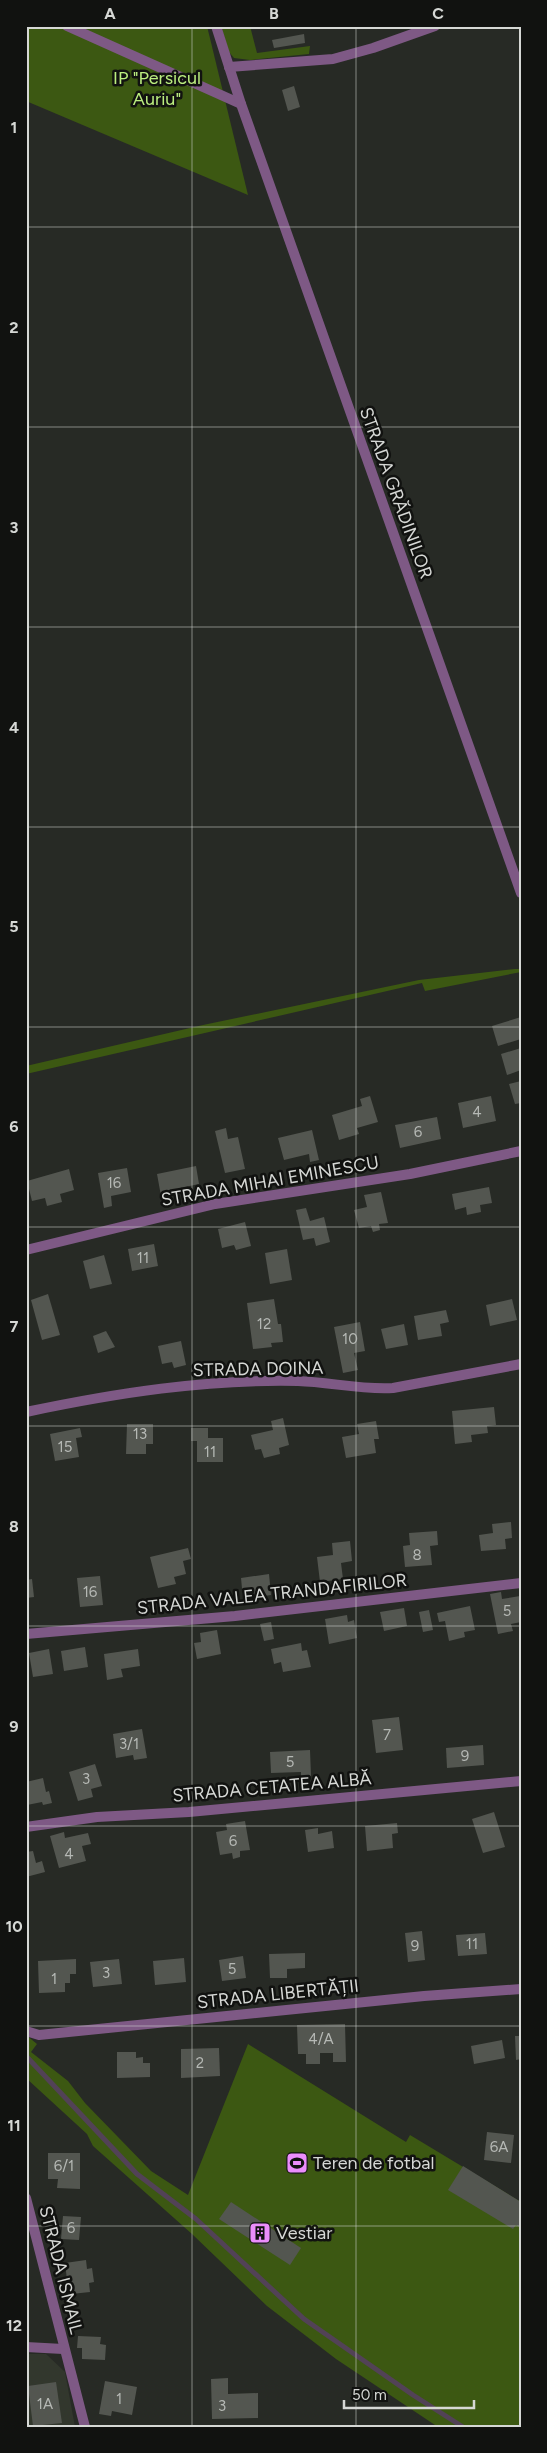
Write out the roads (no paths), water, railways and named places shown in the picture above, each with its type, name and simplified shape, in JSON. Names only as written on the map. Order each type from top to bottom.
[{"type":"street","points":[[67,26],[241,104]]},
{"type":"street","name":"STRADA GRĂDINILOR","points":[[216,26],[241,104],[521,893]]},
{"type":"street","points":[[229,67],[333,59],[373,48],[435,26]]},
{"type":"street","name":"STRADA MIHAI EMINESCU","points":[[26,1250],[215,1204],[410,1174],[521,1151]]},
{"type":"street","name":"STRADA DOINA","points":[[26,1412],[109,1395],[208,1384],[298,1381],[372,1389],[393,1388],[521,1364]]},
{"type":"street","name":"STRADA VALEA TRANDAFIRILOR","points":[[26,1634],[235,1616],[521,1583]]},
{"type":"street","name":"STRADA CETATEA ALBĂ","points":[[26,1827],[97,1817],[189,1812],[521,1781]]},
{"type":"street","name":"STRADA LIBERTĂȚII","points":[[26,2031],[38,2035],[424,1996],[521,1990]]},
{"type":"street","name":"STRADA ISMAIL","points":[[26,2198],[63,2349],[85,2427]]},
{"type":"street","points":[[26,2347],[63,2349]]},
{"type":"waterway","points":[[26,2056],[137,2174],[196,2219],[304,2319],[413,2395],[463,2427]]},
{"type":"place","name":"Teren de fotbal","points":[[297,2163]]},
{"type":"place","name":"Vestiar","points":[[260,2233]]},
{"type":"park label","name":"IP \"Persicul Auriu\"","points":[[157,88]]}]
